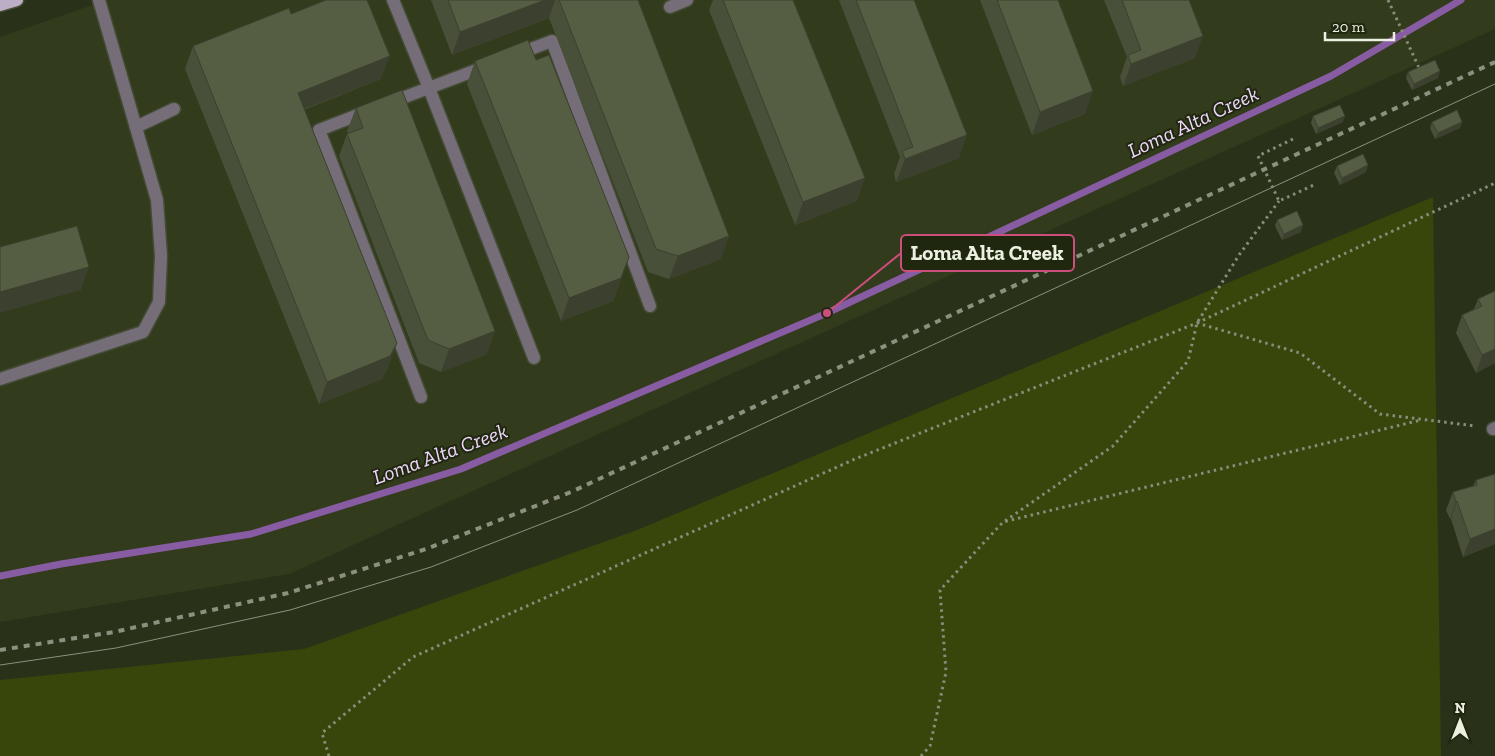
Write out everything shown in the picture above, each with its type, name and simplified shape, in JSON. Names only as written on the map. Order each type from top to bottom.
[{"type":"main road","points":[[0,6],[17,0]]},
{"type":"lane","points":[[0,379],[143,332],[159,302],[161,256],[157,200],[99,0]]},
{"type":"lane","points":[[393,0],[534,358]]},
{"type":"lane","points":[[670,6],[687,0]]},
{"type":"lane","points":[[421,397],[319,130],[552,41],[650,306]]},
{"type":"lane","points":[[136,127],[174,108]]},
{"type":"path","points":[[1388,0],[1423,76]]},
{"type":"path","points":[[1279,201],[1258,156],[1293,140]]},
{"type":"path","points":[[329,756],[322,733],[413,657],[855,459],[1197,323],[1495,183]]},
{"type":"path","points":[[921,756],[930,746],[946,672],[940,590],[1003,522],[1113,446],[1188,361],[1197,323],[1239,254],[1279,201],[1314,185]]},
{"type":"path","points":[[1197,323],[1300,353],[1380,414],[1494,428]]},
{"type":"path","points":[[1003,522],[1423,420]]},
{"type":"shaded area","points":[[107,0],[1495,0],[1495,29],[289,574],[0,622],[0,37]]},
{"type":"green space","points":[[1433,197],[1441,756],[0,756],[0,680],[304,649],[637,530]]},
{"type":"building","points":[[326,0],[367,0],[390,56],[298,93],[397,343],[390,356],[327,382],[193,46],[289,8],[291,14]]},
{"type":"building","points":[[448,0],[545,0],[460,32]]},
{"type":"building","points":[[559,0],[638,0],[729,236],[678,256],[656,249]]},
{"type":"building","points":[[723,0],[793,0],[865,178],[803,202]]},
{"type":"building","points":[[856,0],[914,0],[967,135],[905,159],[902,151],[913,147]]},
{"type":"building","points":[[997,0],[1058,0],[1093,91],[1040,112]]},
{"type":"building","points":[[1122,0],[1189,0],[1203,36],[1131,64],[1128,55],[1141,50]]},
{"type":"building","points":[[528,40],[536,60],[549,55],[629,257],[621,278],[569,298],[475,61]]},
{"type":"building","points":[[1435,60],[1440,71],[1414,84],[1408,72]]},
{"type":"building","points":[[402,90],[495,331],[449,349],[428,340],[347,134],[363,128],[356,108]]},
{"type":"building","points":[[1340,105],[1345,116],[1318,128],[1313,116]]},
{"type":"building","points":[[1457,110],[1462,122],[1438,133],[1432,122]]},
{"type":"building","points":[[1363,154],[1368,165],[1342,178],[1337,166]]},
{"type":"building","points":[[1297,211],[1303,225],[1284,234],[1277,220]]},
{"type":"building","points":[[77,226],[89,267],[0,292],[0,247]]},
{"type":"building","points":[[1495,291],[1495,349],[1482,355],[1462,315],[1482,306],[1478,299]]},
{"type":"building","points":[[1495,474],[1495,529],[1470,539],[1453,492],[1477,485],[1476,480]]},
{"type":"waterway","name":"Loma Alta Creek","points":[[0,576],[61,564],[251,534],[461,469],[827,313],[1331,76],[1461,0]]},
{"type":"tram line","points":[[0,665],[116,648],[290,610],[431,567],[577,510],[1495,84]]},
{"type":"railway","points":[[0,650],[114,632],[288,593],[426,549],[571,492],[1495,62]]},
{"type":"place","name":"Loma Alta Creek","points":[[827,313]]}]
